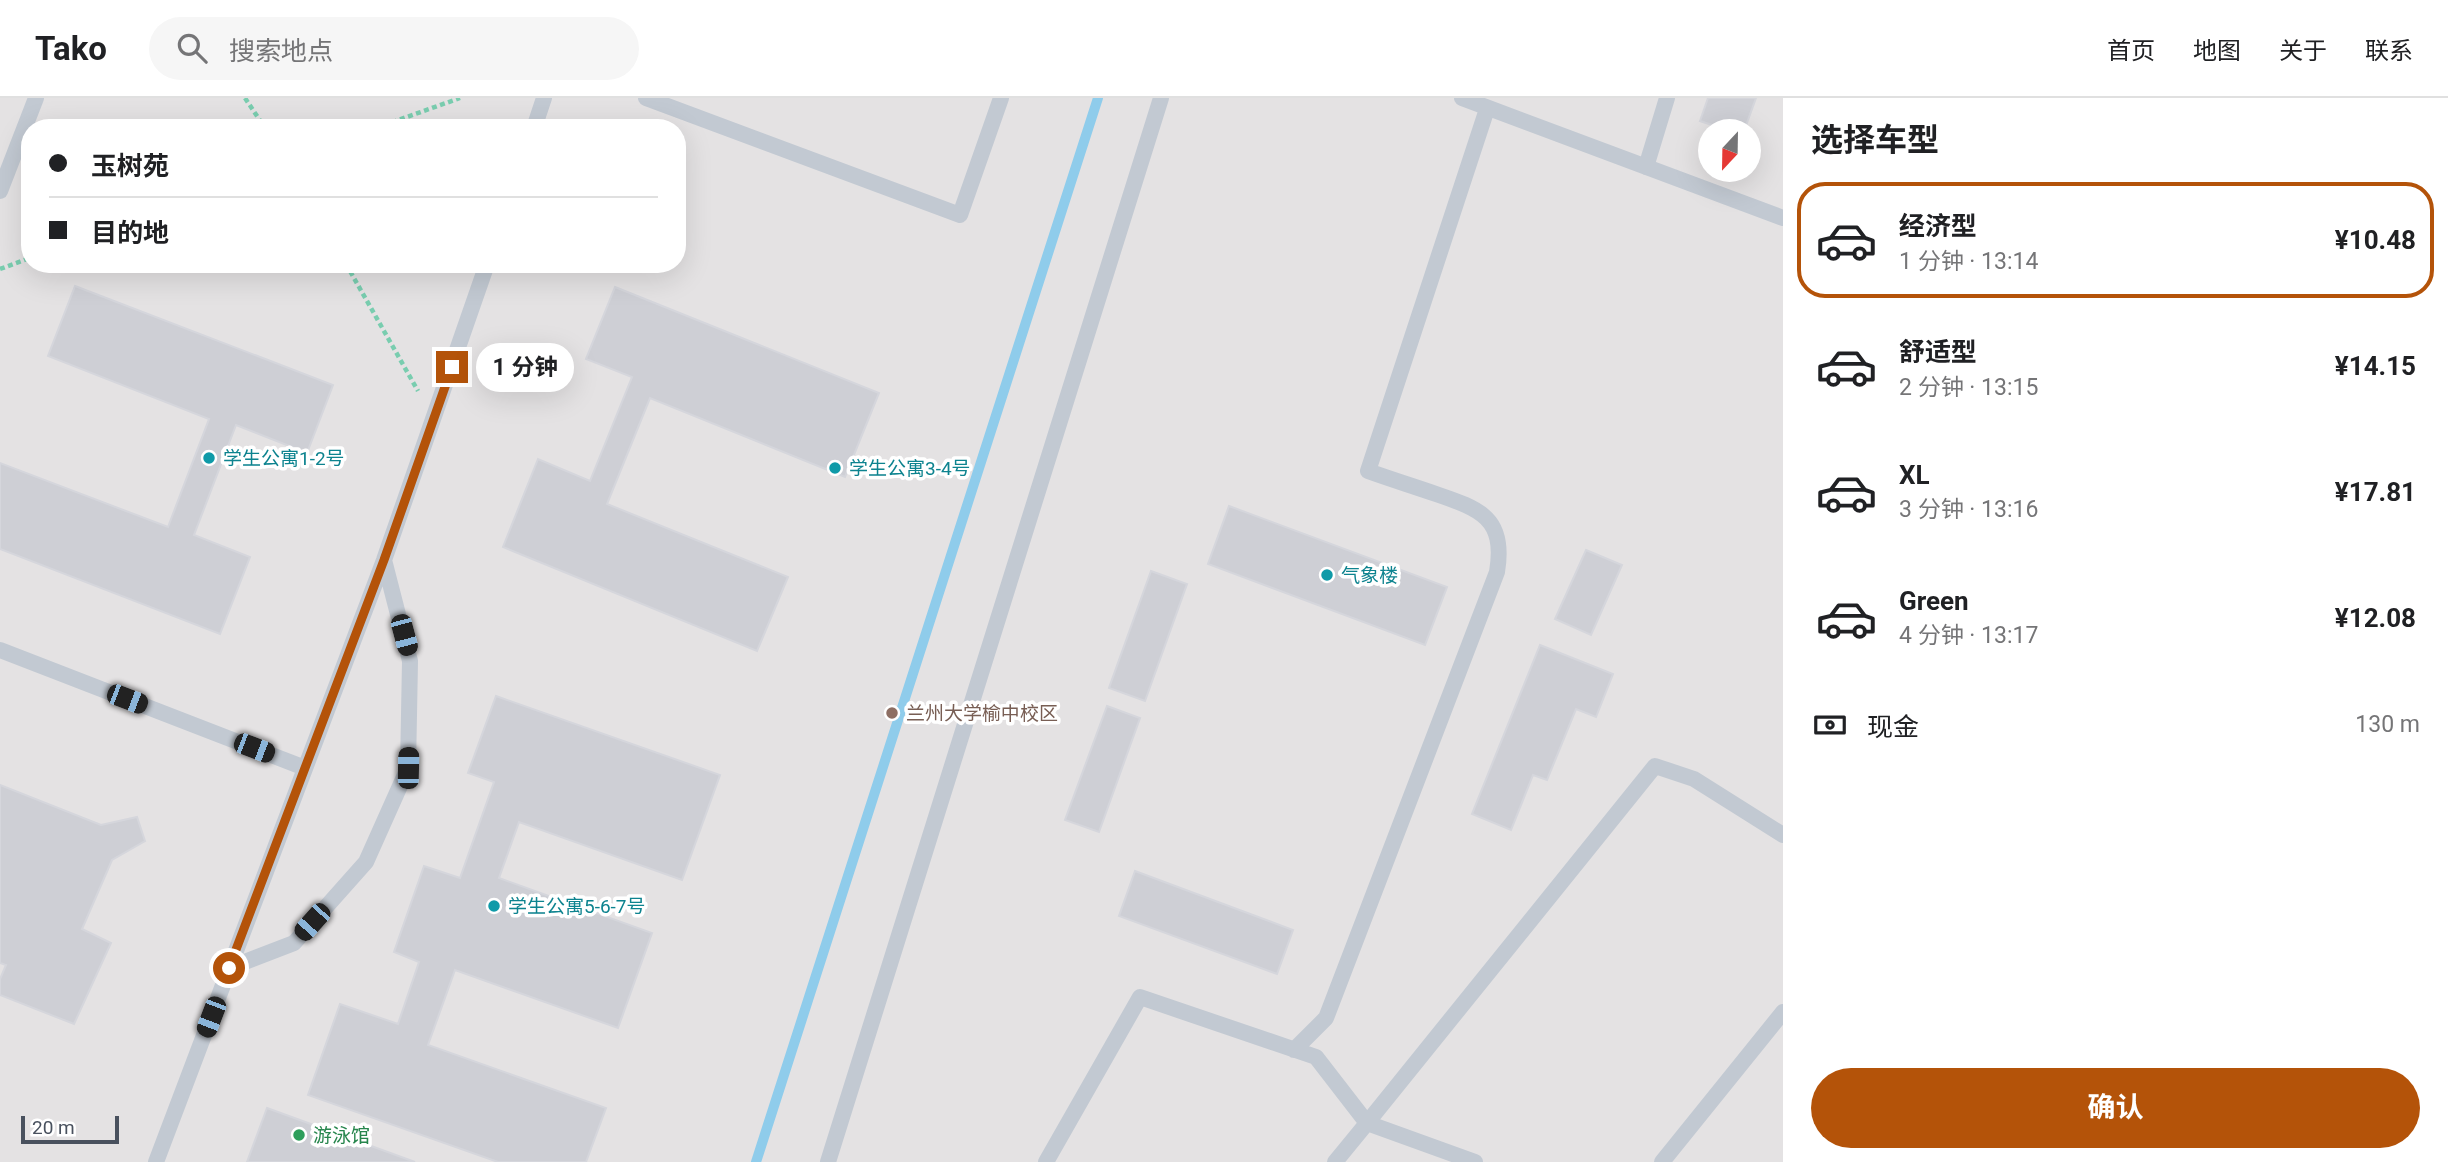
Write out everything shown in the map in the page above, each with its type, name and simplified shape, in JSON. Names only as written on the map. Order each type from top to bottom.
[{"type":"lane","points":[[28,119],[36,98]]},
{"type":"lane","points":[[537,119],[544,98]]},
{"type":"lane","points":[[646,98],[960,215],[1001,98]]},
{"type":"lane","points":[[828,1162],[1161,98]]},
{"type":"lane","points":[[1462,98],[1783,218]]},
{"type":"lane","points":[[1646,167],[1667,98]]},
{"type":"lane","points":[[1294,1050],[1326,1018],[1497,572],[1500,554],[1497,536],[1489,520],[1475,507],[1368,471],[1487,108]]},
{"type":"lane","points":[[0,191],[21,137]]},
{"type":"lane","points":[[156,1162],[384,560],[484,273]]},
{"type":"lane","points":[[229,968],[294,943],[366,862],[408,768],[410,661],[384,560]]},
{"type":"lane","points":[[0,650],[305,768]]},
{"type":"lane","points":[[1335,1162],[1655,766],[1694,779],[1783,835]]},
{"type":"lane","points":[[1046,1162],[1140,997],[1316,1057],[1367,1123],[1475,1162]]},
{"type":"lane","points":[[1662,1162],[1783,1012]]},
{"type":"path","points":[[245,98],[259,119]]},
{"type":"path","points":[[401,119],[460,98]]},
{"type":"path","points":[[0,269],[21,261]]},
{"type":"path","points":[[350,273],[434,418]]},
{"type":"shaded area","name":"兰州大学榆中校区","points":[[0,98],[1783,98],[1783,1162],[0,1162]]},
{"type":"building","points":[[1708,98],[1756,98],[1748,119],[1701,119]]},
{"type":"building","name":"学生公寓1-2号","points":[[75,286],[333,385],[307,453],[236,425],[194,535],[250,557],[220,634],[0,549],[0,463],[168,527],[209,419],[48,356]]},
{"type":"building","name":"学生公寓3-4号","points":[[615,287],[879,393],[845,477],[650,398],[607,504],[788,577],[757,651],[503,547],[538,459],[590,481],[632,377],[586,359]]},
{"type":"building","name":"气象楼","points":[[1229,506],[1447,587],[1425,645],[1208,564]]},
{"type":"building","points":[[1586,550],[1622,565],[1591,635],[1555,619]]},
{"type":"building","points":[[1151,571],[1187,584],[1145,701],[1109,688]]},
{"type":"building","points":[[1540,645],[1613,674],[1596,717],[1576,709],[1547,780],[1533,775],[1511,830],[1472,814]]},
{"type":"building","name":"学生公寓5-6-7号","points":[[496,696],[720,775],[682,880],[519,822],[499,878],[652,933],[618,1028],[455,970],[428,1045],[606,1108],[586,1162],[498,1162],[308,1095],[340,1004],[398,1024],[419,962],[394,952],[424,866],[460,878],[494,782],[468,773]]},
{"type":"building","points":[[1107,706],[1140,718],[1099,832],[1065,820]]},
{"type":"building","points":[[0,785],[101,825],[137,817],[145,841],[112,860],[82,929],[111,943],[74,1024],[0,995],[0,979],[6,965],[0,963]]},
{"type":"building","points":[[1135,871],[1293,930],[1277,974],[1119,916]]},
{"type":"building","name":"游泳馆","points":[[267,1108],[415,1162],[247,1162]]},
{"type":"waterway","points":[[756,1162],[1098,98]]},
{"type":"place","name":"学生公寓1-2号","points":[[209,458]]},
{"type":"place","name":"学生公寓3-4号","points":[[835,468]]},
{"type":"place","name":"气象楼","points":[[1327,575]]},
{"type":"place","name":"兰州大学榆中校区","points":[[892,713]]},
{"type":"place","name":"学生公寓5-6-7号","points":[[494,906]]},
{"type":"place","name":"游泳馆","points":[[299,1135]]},
{"type":"route","points":[[229,968],[384,560],[452,367]]}]
